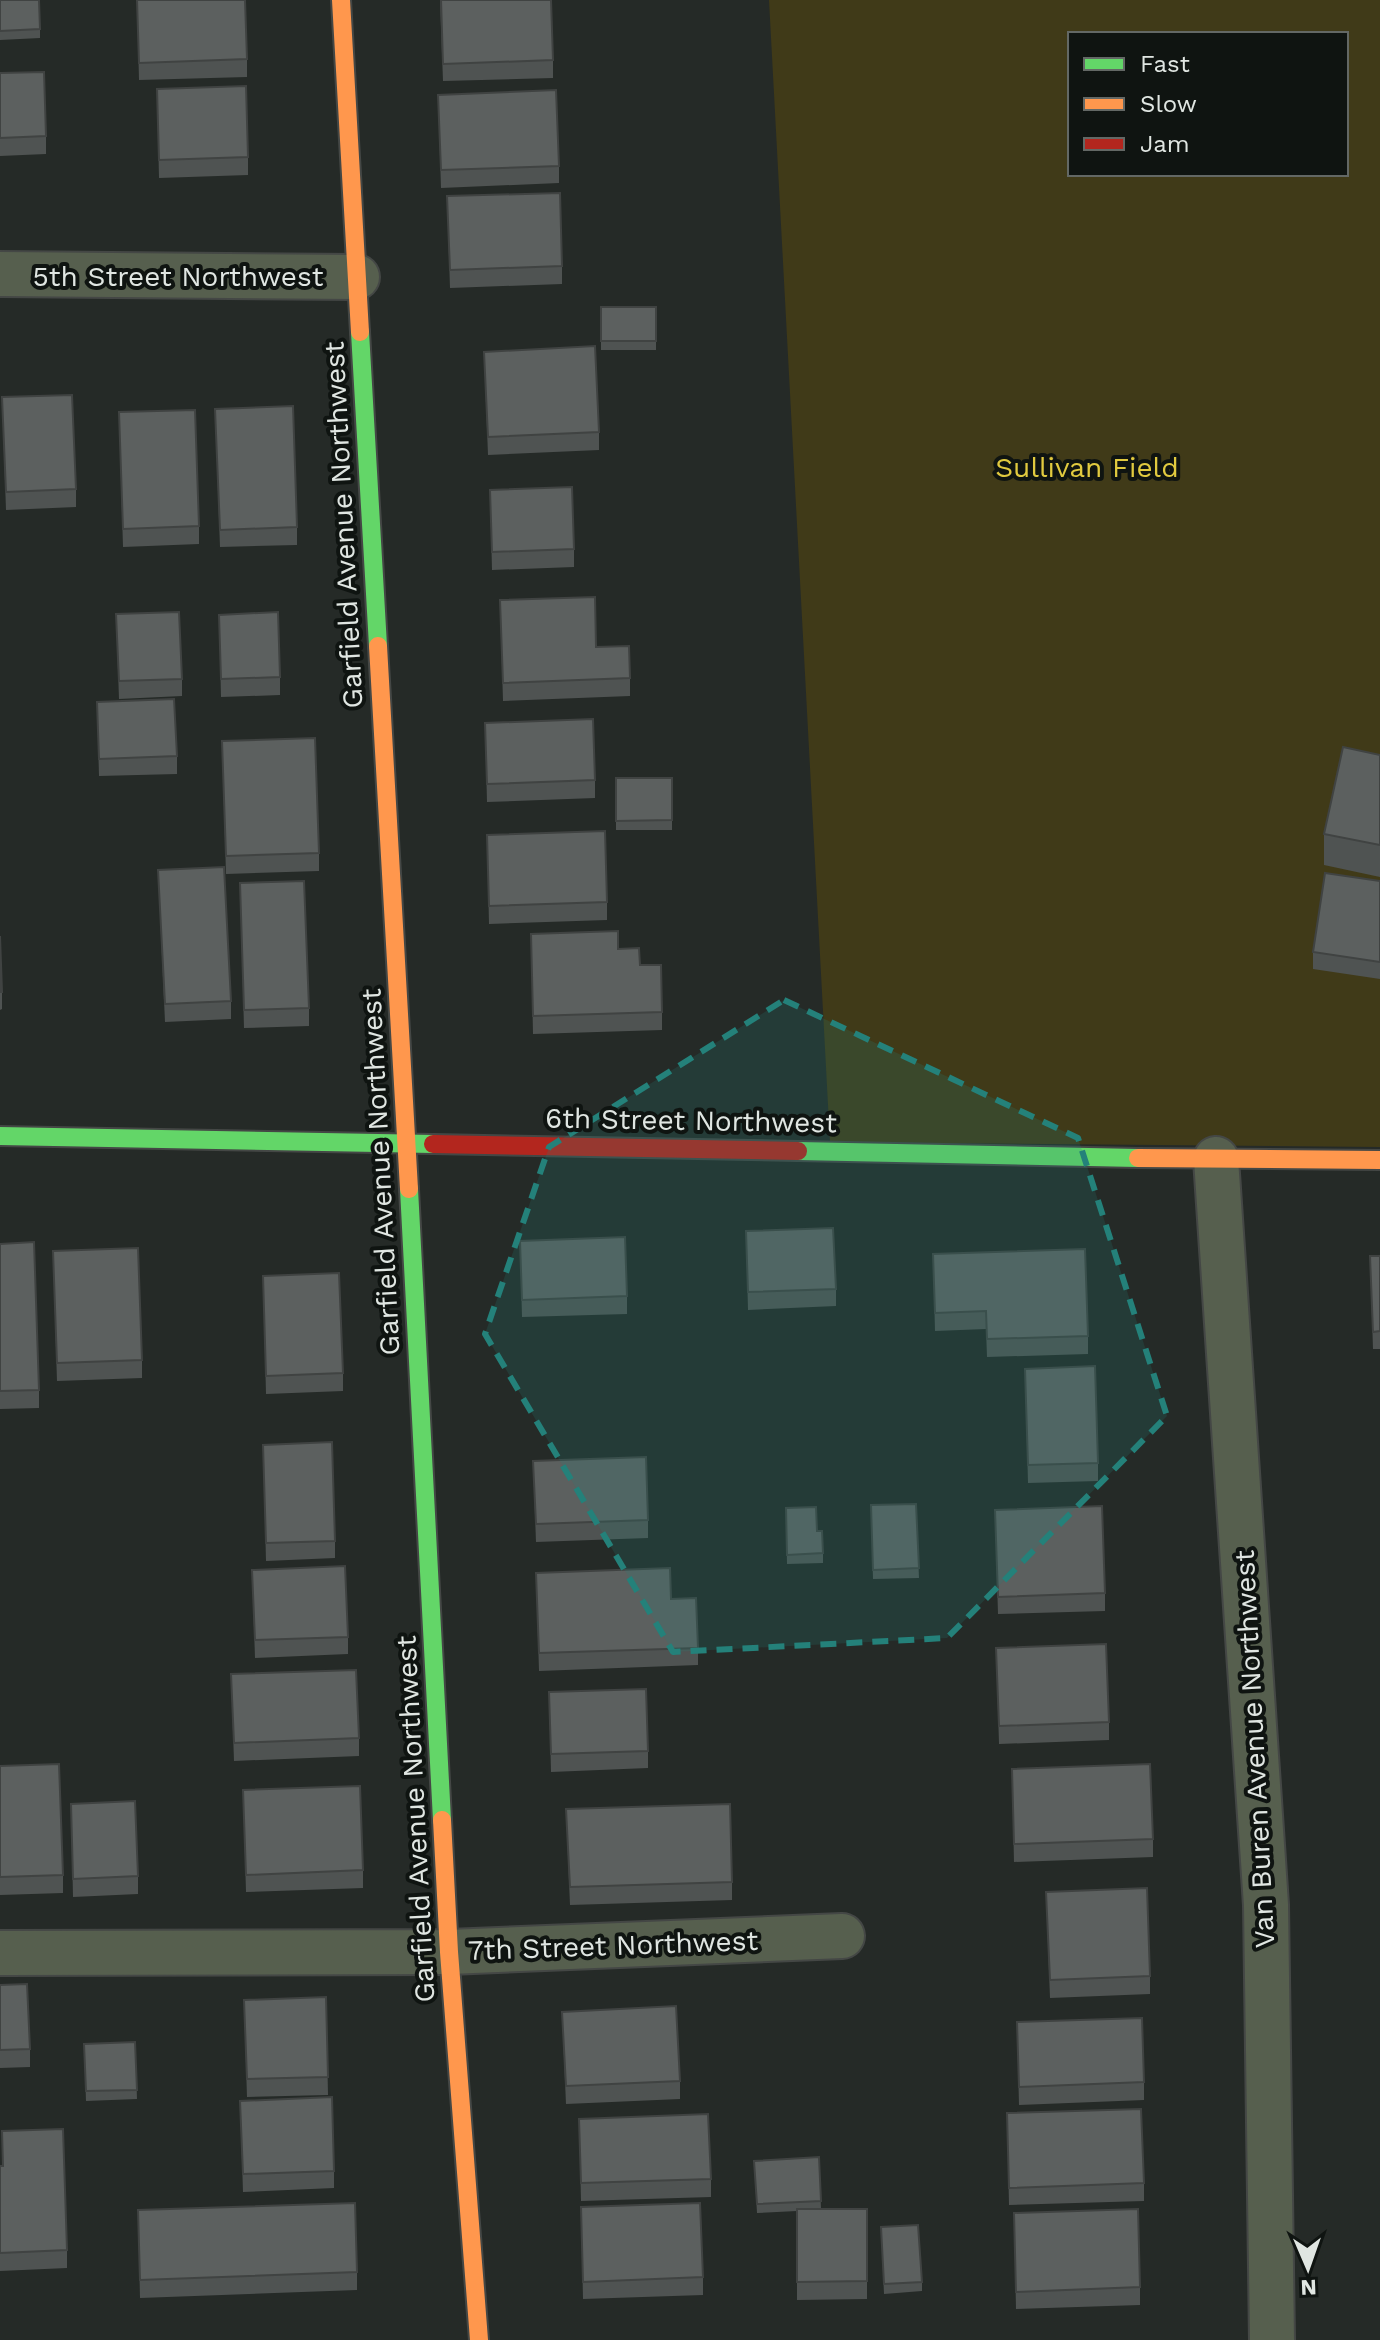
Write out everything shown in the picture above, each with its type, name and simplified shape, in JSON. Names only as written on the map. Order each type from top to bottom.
[{"type":"street","name":"Garfield Avenue Northwest","points":[[341,0],[407,1142],[449,1952],[479,2340]]},
{"type":"street","name":"5th Street Northwest","points":[[0,274],[357,277]]},
{"type":"street","name":"6th Street Northwest","points":[[0,1136],[1380,1160]]},
{"type":"street","name":"Van Buren Avenue Northwest","points":[[1216,1159],[1266,1905],[1272,2340]]},
{"type":"street","name":"7th Street Northwest","points":[[0,1953],[449,1952],[842,1936]]},
{"type":"highlighted area","points":[[784,1000],[1078,1138],[1167,1416],[947,1638],[673,1652],[485,1334],[549,1147]]},
{"type":"green space","name":"Sullivan Field","points":[[769,0],[1380,0],[1380,1147],[830,1142]]},
{"type":"building","points":[[0,0],[39,0],[40,29],[0,31]]},
{"type":"building","points":[[137,0],[245,0],[247,59],[139,63]]},
{"type":"building","points":[[441,0],[551,0],[553,60],[443,64]]},
{"type":"building","points":[[44,72],[46,136],[0,138],[0,73]]},
{"type":"building","points":[[246,86],[248,157],[159,160],[157,89]]},
{"type":"building","points":[[556,90],[559,166],[441,170],[438,95]]},
{"type":"building","points":[[560,193],[562,266],[450,270],[447,196]]},
{"type":"building","points":[[601,307],[656,307],[656,341],[601,341]]},
{"type":"building","points":[[595,346],[599,432],[488,437],[484,352]]},
{"type":"building","points":[[72,395],[76,489],[6,492],[2,397]]},
{"type":"building","points":[[293,406],[297,527],[220,530],[215,409]]},
{"type":"building","points":[[195,410],[199,526],[123,529],[119,412]]},
{"type":"building","points":[[572,487],[574,549],[492,552],[490,490]]},
{"type":"building","points":[[595,597],[596,647],[629,646],[630,678],[503,683],[500,600]]},
{"type":"building","points":[[179,612],[182,679],[119,681],[116,614]]},
{"type":"building","points":[[278,612],[280,677],[221,679],[219,615]]},
{"type":"building","points":[[174,699],[177,756],[99,759],[97,702]]},
{"type":"building","points":[[593,719],[595,780],[487,784],[485,723]]},
{"type":"building","points":[[315,738],[319,853],[226,856],[222,741]]},
{"type":"building","points":[[1343,747],[1380,755],[1380,845],[1324,834]]},
{"type":"building","points":[[616,778],[672,778],[672,820],[616,821]]},
{"type":"building","points":[[605,831],[607,902],[489,906],[487,835]]},
{"type":"building","points":[[224,867],[231,1001],[165,1004],[158,870]]},
{"type":"building","points":[[1325,873],[1380,881],[1380,962],[1313,952]]},
{"type":"building","points":[[304,881],[309,1008],[244,1010],[240,883]]},
{"type":"building","points":[[618,931],[618,949],[639,948],[640,965],[661,965],[662,1012],[533,1016],[531,934]]},
{"type":"building","points":[[0,936],[2,992],[0,992]]},
{"type":"building","points":[[833,1228],[836,1289],[748,1292],[746,1231]]},
{"type":"building","points":[[625,1237],[627,1296],[522,1300],[520,1241]]},
{"type":"building","points":[[34,1242],[39,1390],[0,1391],[0,1244]]},
{"type":"building","points":[[138,1248],[142,1360],[57,1363],[53,1251]]},
{"type":"building","points":[[1085,1249],[1088,1336],[987,1339],[986,1311],[935,1313],[933,1254]]},
{"type":"building","points":[[1370,1256],[1380,1256],[1380,1331],[1373,1332]]},
{"type":"building","points":[[339,1273],[343,1373],[266,1376],[263,1276]]},
{"type":"building","points":[[1095,1366],[1098,1463],[1028,1465],[1025,1369]]},
{"type":"building","points":[[332,1442],[335,1541],[266,1543],[263,1445]]},
{"type":"building","points":[[646,1457],[648,1520],[536,1524],[533,1461]]},
{"type":"building","points":[[916,1504],[919,1568],[873,1570],[871,1505]]},
{"type":"building","points":[[1102,1506],[1105,1593],[998,1597],[995,1510]]},
{"type":"building","points":[[816,1507],[817,1531],[822,1531],[823,1553],[787,1555],[786,1508]]},
{"type":"building","points":[[345,1566],[348,1637],[255,1640],[252,1570]]},
{"type":"building","points":[[670,1568],[671,1599],[696,1598],[698,1648],[539,1653],[536,1573]]},
{"type":"building","points":[[1106,1644],[1109,1722],[999,1726],[996,1648]]},
{"type":"building","points":[[356,1670],[359,1738],[234,1743],[231,1674]]},
{"type":"building","points":[[646,1689],[648,1751],[551,1754],[549,1692]]},
{"type":"building","points":[[59,1764],[63,1875],[0,1877],[0,1766]]},
{"type":"building","points":[[1150,1764],[1153,1839],[1014,1844],[1012,1769]]},
{"type":"building","points":[[360,1786],[363,1870],[246,1875],[243,1790]]},
{"type":"building","points":[[135,1801],[138,1876],[73,1879],[71,1804]]},
{"type":"building","points":[[730,1804],[732,1882],[570,1887],[566,1809]]},
{"type":"building","points":[[1147,1888],[1150,1976],[1050,1980],[1046,1892]]},
{"type":"building","points":[[27,1984],[30,2049],[0,2050],[0,1985]]},
{"type":"building","points":[[326,1997],[328,2077],[247,2079],[244,2000]]},
{"type":"building","points":[[676,2006],[680,2081],[566,2086],[562,2012]]},
{"type":"building","points":[[1142,2018],[1144,2082],[1019,2087],[1017,2022]]},
{"type":"building","points":[[135,2042],[137,2090],[86,2091],[84,2044]]},
{"type":"building","points":[[332,2097],[334,2171],[243,2174],[240,2101]]},
{"type":"building","points":[[1141,2109],[1144,2183],[1009,2188],[1007,2113]]},
{"type":"building","points":[[708,2114],[711,2179],[581,2183],[579,2119]]},
{"type":"building","points":[[63,2129],[67,2250],[0,2253],[2,2131]]},
{"type":"building","points":[[819,2157],[821,2201],[757,2204],[754,2161]]},
{"type":"building","points":[[355,2203],[357,2272],[140,2280],[138,2210]]},
{"type":"building","points":[[700,2203],[703,2277],[583,2282],[581,2207]]},
{"type":"building","points":[[797,2209],[867,2209],[867,2281],[797,2282]]},
{"type":"building","points":[[1138,2209],[1140,2287],[1016,2292],[1014,2213]]},
{"type":"building","points":[[918,2225],[922,2282],[884,2284],[881,2227]]},
{"type":"traffic: fast","points":[[360,332],[378,646]]},
{"type":"traffic: fast","points":[[0,1136],[433,1144]]},
{"type":"traffic: fast","points":[[798,1151],[1138,1158]]},
{"type":"traffic: fast","points":[[409,1189],[442,1820]]},
{"type":"traffic: slow","points":[[341,0],[360,332]]},
{"type":"traffic: slow","points":[[378,646],[409,1189]]},
{"type":"traffic: slow","points":[[1138,1158],[1380,1160]]},
{"type":"traffic: slow","points":[[442,1820],[479,2340]]},
{"type":"traffic: jam","points":[[433,1144],[798,1151]]}]
